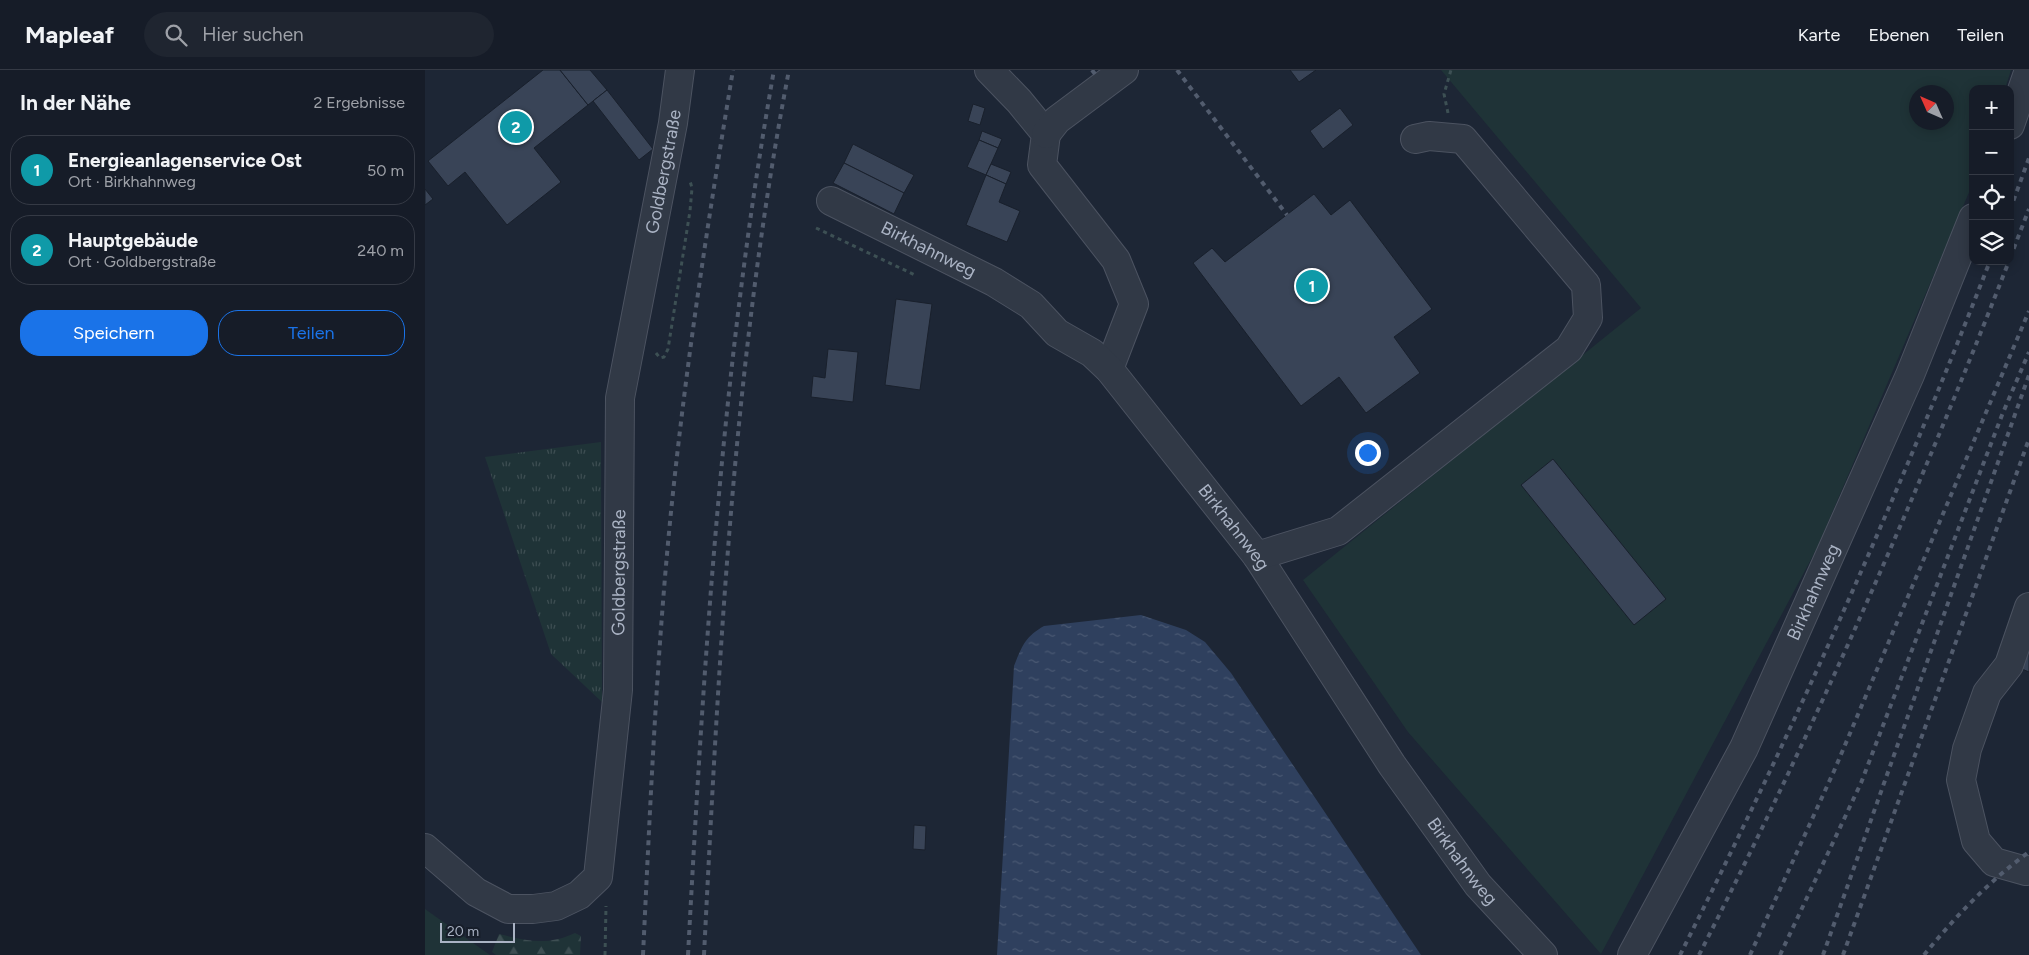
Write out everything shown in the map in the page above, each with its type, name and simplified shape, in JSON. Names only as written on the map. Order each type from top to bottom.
[{"type":"street","name":"Goldbergstraße","points":[[598,877],[619,690],[620,398],[673,123],[681,70]]},
{"type":"street","points":[[989,70],[1019,101],[1046,134]]},
{"type":"street","points":[[1109,369],[1134,304],[1116,260],[1043,165],[1046,134],[1057,120],[1124,70]]},
{"type":"street","points":[[2014,113],[2029,70]]},
{"type":"street","points":[[1257,556],[1338,531],[1569,349],[1588,318],[1586,285],[1463,139],[1429,136],[1415,139]]},
{"type":"street","name":"Birkhahnweg","points":[[831,201],[994,282],[1031,305],[1057,333],[1092,353],[1109,369],[1257,556],[1392,765],[1478,885],[1543,955]]},
{"type":"street","name":"Birkhahnweg","points":[[1632,955],[1744,748],[1910,375],[1972,220]]},
{"type":"street","points":[[2029,607],[2009,665],[1987,693],[1967,749],[1961,780],[1976,841],[1994,862],[2026,871],[2029,870]]},
{"type":"street","points":[[425,848],[476,892],[508,909],[533,909],[556,906],[579,896],[598,877]]},
{"type":"path","points":[[1448,79],[1451,70]]},
{"type":"path","points":[[655,350],[660,358],[664,357],[668,349],[691,211],[692,188]]},
{"type":"path","points":[[598,877],[605,893],[607,924],[605,955]]},
{"type":"green space","points":[[1441,70],[2011,70],[2006,85],[1969,85],[1969,192],[1817,548],[1601,954],[1408,732],[1303,580],[1641,308]]},
{"type":"green space","points":[[601,442],[602,702],[551,654],[485,457]]},
{"type":"green space","points":[[425,909],[490,955],[425,955]]},
{"type":"green space","points":[[575,933],[581,936],[580,955],[496,955],[492,952],[499,934],[519,939],[546,941]]},
{"type":"water","points":[[1141,615],[1186,630],[1205,642],[1231,673],[1421,955],[997,955],[1014,666],[1019,653],[1028,638],[1044,626]]},
{"type":"building","points":[[543,70],[560,70],[588,105],[534,148],[561,182],[507,225],[465,172],[448,186],[428,161]]},
{"type":"building","points":[[560,70],[590,70],[607,90],[588,105]]},
{"type":"building","points":[[1290,70],[1316,70],[1299,82]]},
{"type":"building","points":[[607,90],[653,149],[639,160],[593,101]]},
{"type":"building","points":[[973,104],[985,108],[980,125],[968,121]]},
{"type":"building","points":[[1340,108],[1353,125],[1323,149],[1310,131]]},
{"type":"building","points":[[982,131],[1002,139],[998,148],[979,140]]},
{"type":"building","points":[[979,140],[998,148],[986,175],[967,167]]},
{"type":"building","points":[[853,144],[914,175],[904,193],[844,163]]},
{"type":"building","points":[[844,163],[904,193],[894,214],[833,183]]},
{"type":"building","points":[[991,164],[1011,172],[1006,184],[986,175]]},
{"type":"building","points":[[986,175],[1006,184],[999,202],[1020,211],[1007,242],[966,225]]},
{"type":"building","points":[[425,189],[433,199],[425,205]]},
{"type":"building","points":[[1314,194],[1331,215],[1350,200],[1432,309],[1394,337],[1420,373],[1366,413],[1339,377],[1301,406],[1193,263],[1212,248],[1225,262]]},
{"type":"building","points":[[896,299],[932,304],[920,390],[885,385]]},
{"type":"building","points":[[828,349],[858,352],[853,402],[811,397],[813,376],[825,378]]},
{"type":"building","points":[[1553,459],[1666,599],[1634,625],[1521,485]]},
{"type":"building","points":[[2029,649],[2029,672],[2022,669]]},
{"type":"building","points":[[914,825],[926,826],[925,850],[913,849]]},
{"type":"railway","points":[[643,955],[657,684],[670,522],[698,295],[733,70]]},
{"type":"railway","points":[[688,955],[717,511],[741,290],[774,70]]},
{"type":"railway","points":[[704,955],[723,622],[741,400],[754,289],[770,179],[789,70]]},
{"type":"railway","points":[[1092,70],[1095,74]]},
{"type":"railway","points":[[1177,70],[1287,215]]},
{"type":"railway","points":[[2014,199],[2029,158]]},
{"type":"railway","points":[[2014,248],[2029,209]]},
{"type":"railway","points":[[1680,955],[1764,784],[1882,525],[1988,265]]},
{"type":"railway","points":[[1699,955],[1742,870],[1863,612],[1938,437],[2007,265]]},
{"type":"railway","points":[[1750,955],[1834,771],[2029,311]]},
{"type":"railway","points":[[1780,955],[1861,783],[2002,415],[2029,352]]},
{"type":"railway","points":[[1823,955],[2029,375]]},
{"type":"railway","points":[[1843,955],[2029,439]]},
{"type":"railway","points":[[1924,955],[1973,900],[2029,852]]},
{"type":"place","name":"Hauptgebäude","points":[[516,127]]},
{"type":"place","name":"Energieanlagenservice Ost","points":[[1312,286]]}]
